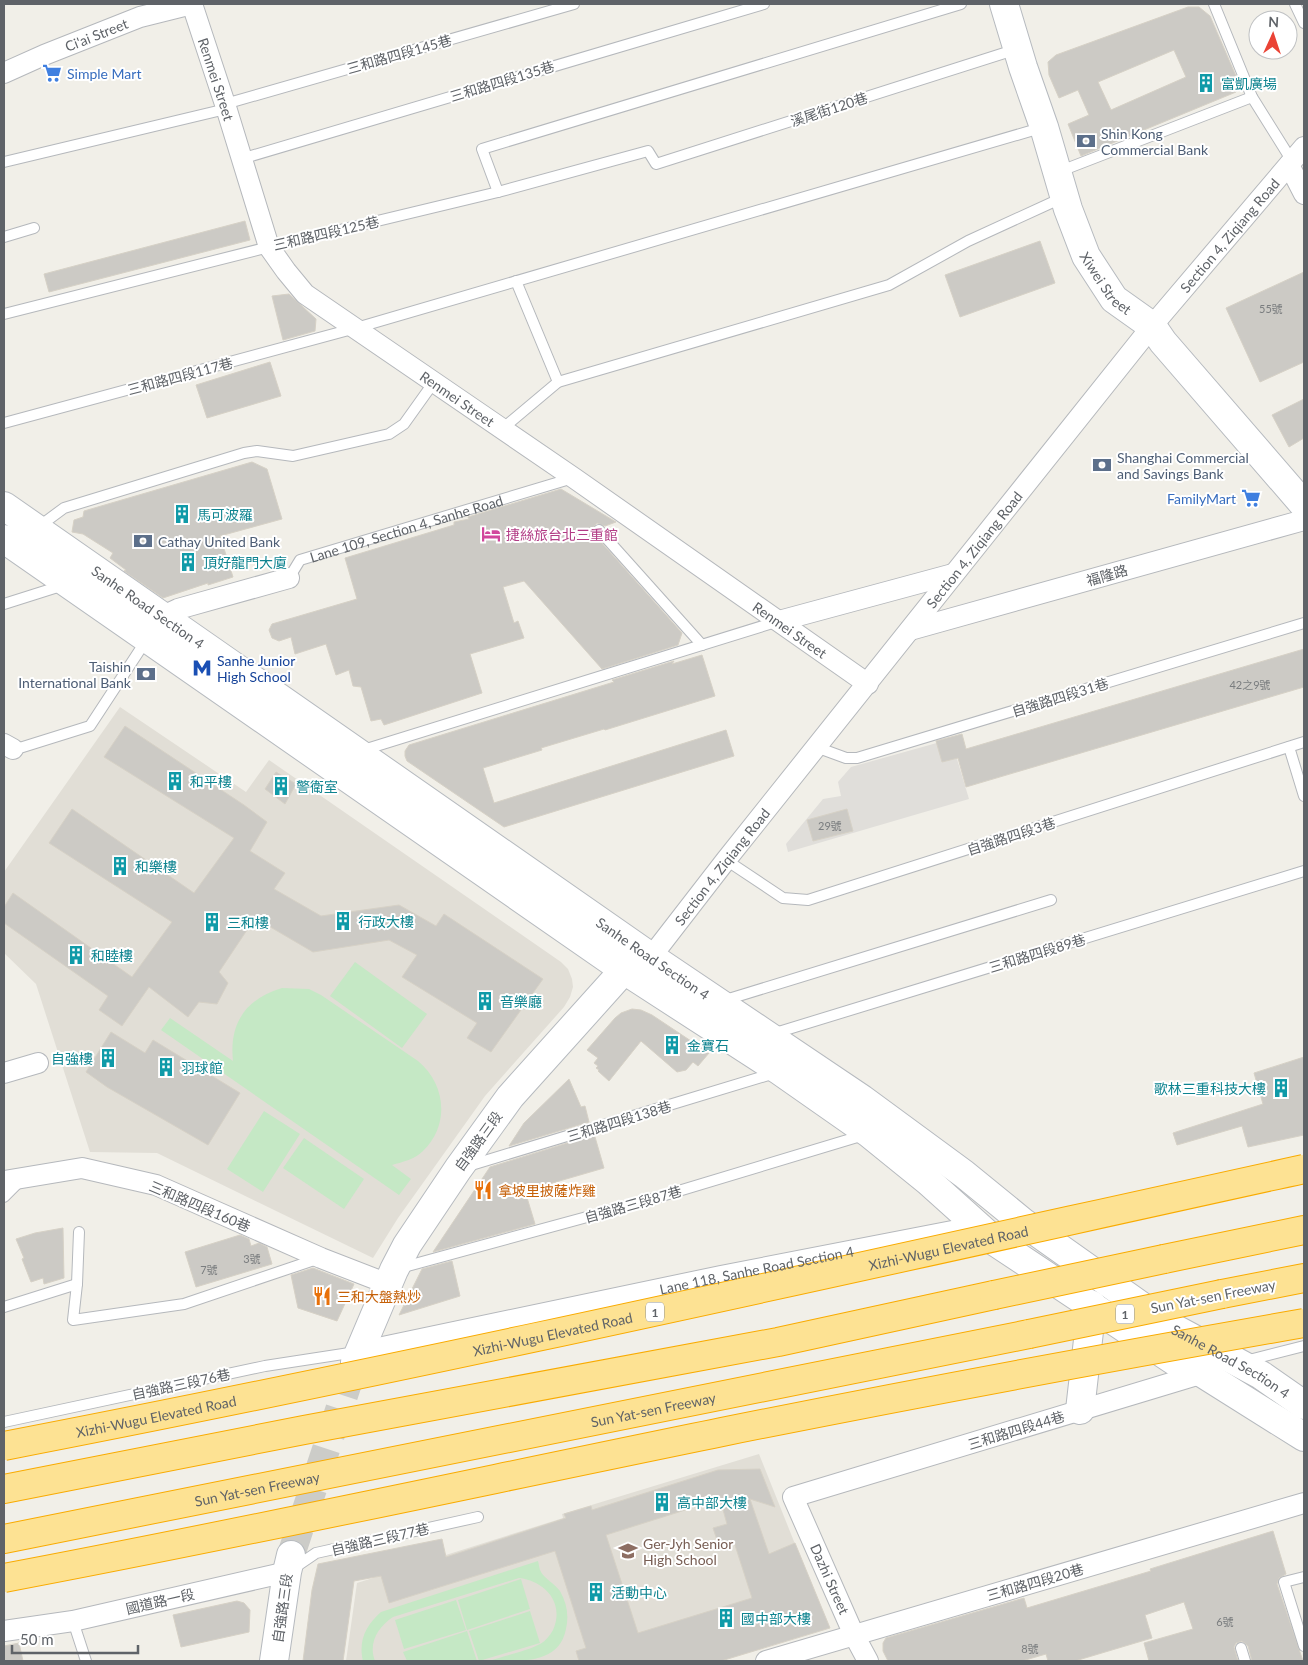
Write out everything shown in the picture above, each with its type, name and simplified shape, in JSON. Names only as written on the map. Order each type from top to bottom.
[{"type":"highway","name":"Xizhi-Wugu Elevated Road","points":[[4,1446],[157,1416],[690,1304],[1304,1169]]},
{"type":"highway","points":[[4,1489],[314,1428],[778,1342],[1304,1230]]},
{"type":"highway","name":"Sun Yat-sen Freeway","points":[[4,1539],[1304,1278]]},
{"type":"highway","points":[[4,1578],[117,1557],[726,1431],[1091,1360],[1304,1323]]},
{"type":"main road","name":"Xiwei Street","points":[[1004,4],[1061,185],[1086,256],[1114,299],[1152,326],[1163,342],[1304,505]]},
{"type":"main road","name":"Sanhe Road Section 4","points":[[4,506],[651,957],[862,1099],[964,1174],[1024,1223],[1168,1325],[1261,1375],[1304,1405]]},
{"type":"main road","name":"Sanhe Road Section 4","points":[[4,539],[624,970],[780,1071],[870,1134],[928,1180],[997,1243],[1176,1362],[1202,1374],[1304,1437]]},
{"type":"main road","name":"自強路三段","points":[[357,1357],[391,1277],[407,1245],[458,1169],[510,1098],[624,970],[651,957]]},
{"type":"main road","points":[[1080,1410],[1092,1306]]},
{"type":"main road","name":"自強路三段","points":[[274,1661],[289,1564]]},
{"type":"street","name":"Renmei Street","points":[[192,4],[226,106],[269,247],[286,272],[305,294],[574,478],[868,684]]},
{"type":"street","name":"Ci'ai Street","points":[[4,73],[44,54],[140,16],[192,4]]},
{"type":"street","points":[[1295,158],[1304,194]]},
{"type":"street","name":"Section 4, Ziqiang Road","points":[[651,957],[953,574],[1152,326],[1295,158]]},
{"type":"street","name":"福隆路","points":[[910,630],[1304,520]]},
{"type":"street","points":[[780,621],[953,574]]},
{"type":"street","name":"Lane 109, Section 4, Sanhe Road","points":[[163,616],[178,609],[289,578]]},
{"type":"street","points":[[4,1073],[38,1063]]},
{"type":"street","name":"三和路四段160巷","points":[[4,1181],[82,1168],[156,1185],[321,1258],[391,1277]]},
{"type":"street","name":"Lane 118, Sanhe Road Section 4","points":[[357,1357],[721,1276],[978,1226]]},
{"type":"street","name":"三和路四段44巷","points":[[793,1497],[1240,1363]]},
{"type":"street","name":"Dazhi Street","points":[[793,1497],[854,1636],[868,1661]]},
{"type":"street","name":"三和路四段20巷","points":[[766,1661],[1304,1503]]},
{"type":"street","name":"國道路一段","points":[[4,1631],[73,1621],[289,1564]]},
{"type":"lane","name":"三和路四段145巷","points":[[4,162],[226,106],[574,4]]},
{"type":"lane","name":"三和路四段135巷","points":[[241,159],[764,4]]},
{"type":"lane","points":[[498,192],[482,149],[961,4]]},
{"type":"lane","points":[[1214,4],[1252,97],[1295,158]]},
{"type":"lane","points":[[1294,4],[1304,23]]},
{"type":"lane","name":"溪尾街120巷","points":[[648,151],[656,164],[1018,49]]},
{"type":"lane","points":[[502,429],[558,382],[889,285],[1061,185],[1252,97]]},
{"type":"lane","name":"三和路四段117巷","points":[[4,423],[356,328],[1044,127]]},
{"type":"lane","name":"三和路四段125巷","points":[[4,314],[269,247],[498,192],[648,151]]},
{"type":"lane","points":[[4,238],[34,228]]},
{"type":"lane","points":[[516,281],[558,382]]},
{"type":"lane","points":[[37,528],[64,508],[258,450],[293,456],[389,434],[404,424],[434,382]]},
{"type":"lane","name":"Lane 109, Section 4, Sanhe Road","points":[[289,578],[300,560],[574,478]]},
{"type":"lane","points":[[599,530],[702,646]]},
{"type":"lane","points":[[4,604],[68,584]]},
{"type":"lane","points":[[357,752],[780,621]]},
{"type":"lane","name":"自強路四段31巷","points":[[816,747],[846,758],[857,758],[1304,623]]},
{"type":"lane","points":[[7,749],[90,726],[148,638]]},
{"type":"lane","name":"自強路四段3巷","points":[[726,860],[783,898],[808,900],[1304,742]]},
{"type":"lane","points":[[1288,747],[1304,796]]},
{"type":"lane","name":"三和路四段89巷","points":[[769,1035],[1304,871]]},
{"type":"lane","points":[[719,1002],[1051,900]]},
{"type":"lane","name":"三和路四段138巷","points":[[458,1169],[780,1071]]},
{"type":"lane","name":"自強路三段87巷","points":[[391,1277],[870,1134]]},
{"type":"lane","points":[[4,1197],[24,1178]]},
{"type":"lane","points":[[79,1232],[77,1284],[73,1320],[184,1304],[321,1258]]},
{"type":"lane","points":[[4,1307],[77,1284]]},
{"type":"lane","points":[[1240,1363],[1304,1346]]},
{"type":"lane","name":"自強路三段76巷","points":[[4,1422],[265,1366],[357,1357]]},
{"type":"lane","name":"自強路三段77巷","points":[[289,1564],[316,1553],[478,1517]]},
{"type":"lane","points":[[1304,1577],[1284,1582],[1304,1646]]},
{"type":"lane","points":[[73,1621],[86,1661]]},
{"type":"lane","points":[[1241,1648],[1245,1661]]},
{"type":"shaded area","points":[[120,707],[246,792],[269,760],[561,962],[568,969],[573,987],[564,1007],[485,1096],[398,1218],[373,1258],[157,1153],[90,1152],[36,984],[4,953],[4,872]]},
{"type":"shaded area","points":[[951,739],[969,799],[788,852],[786,844],[823,799],[841,796],[838,782],[851,767]]},
{"type":"shaded area","name":"Ger-Jyh Senior High School","points":[[759,1454],[819,1604],[622,1661],[346,1661],[357,1583],[563,1518],[562,1514]]},
{"type":"green space","points":[[355,962],[427,1014],[402,1048],[330,996]]},
{"type":"green space","points":[[282,988],[309,989],[321,995],[418,1061],[434,1081],[441,1105],[438,1129],[432,1141],[420,1154],[409,1160],[392,1165],[411,1179],[399,1195],[161,1030],[170,1018],[233,1061],[232,1048],[234,1036],[242,1015],[258,999]]},
{"type":"green space","points":[[264,1111],[300,1134],[263,1192],[227,1169]]},
{"type":"green space","points":[[304,1138],[364,1179],[344,1209],[283,1168]]},
{"type":"green space","points":[[538,1561],[542,1574],[560,1591],[566,1605],[567,1614],[567,1624],[562,1641],[546,1655],[525,1660],[489,1661],[535,1647],[546,1640],[553,1630],[556,1611],[550,1595],[537,1584],[519,1578],[393,1617],[376,1636],[373,1648],[375,1661],[363,1661],[362,1647],[364,1634],[371,1622],[381,1612]]},
{"type":"green space","points":[[521,1579],[530,1609],[467,1630],[458,1600]]},
{"type":"green space","points":[[456,1600],[466,1630],[404,1649],[395,1620]]},
{"type":"green space","points":[[530,1611],[540,1643],[479,1661],[469,1631]]},
{"type":"green space","points":[[467,1631],[477,1661],[407,1661],[403,1652]]},
{"type":"building","name":"富凱廣場","points":[[1188,7],[1199,7],[1210,16],[1239,83],[1236,92],[1081,156],[1068,124],[1089,115],[1078,90],[1059,98],[1049,75],[1048,62],[1056,55]],"holes":[[[1174,50],[1186,77],[1111,110],[1098,82]]]},
{"type":"building","points":[[245,221],[250,240],[49,292],[44,274]]},
{"type":"building","points":[[1040,241],[1055,283],[960,317],[945,275]]},
{"type":"building","points":[[1304,272],[1304,362],[1260,382],[1226,308]]},
{"type":"building","points":[[289,294],[316,319],[315,331],[283,340],[272,296]]},
{"type":"building","points":[[270,362],[281,396],[207,418],[196,385]]},
{"type":"building","points":[[1304,399],[1304,438],[1289,447],[1272,415]]},
{"type":"building","name":"馬可波羅","points":[[252,462],[267,469],[282,519],[220,536],[233,577],[163,598],[124,571],[126,570],[110,558],[113,553],[83,534],[72,532],[74,520],[83,517],[84,511]]},
{"type":"building","points":[[561,489],[616,522],[605,526],[597,523],[593,527],[592,532],[682,633],[678,645],[602,669],[524,581],[503,587],[514,623],[518,621],[524,638],[470,654],[482,693],[384,725],[381,719],[371,721],[361,687],[353,686],[349,670],[336,675],[326,644],[295,654],[291,637],[279,641],[272,638],[269,630],[272,624],[357,599],[345,558],[454,525],[454,522],[469,519],[468,517]]},
{"type":"building","points":[[1304,649],[1304,687],[966,787],[958,758],[942,762],[936,741],[962,734],[966,749]]},
{"type":"building","points":[[702,655],[715,696],[541,748],[542,750],[483,768],[494,803],[726,730],[734,756],[504,827],[407,761],[405,756],[405,751],[409,745],[614,682],[612,680],[674,661],[672,664]]},
{"type":"building","points":[[125,726],[267,822],[250,851],[285,873],[274,889],[321,916],[399,905],[436,926],[444,914],[543,979],[491,1052],[467,1038],[477,1023],[402,977],[417,955],[389,940],[313,952],[255,918],[219,972],[228,983],[217,1004],[199,1002],[188,1017],[149,987],[122,1026],[99,1010],[108,996],[4,923],[4,907],[13,893],[132,977],[172,922],[49,843],[72,809],[194,893],[234,838],[104,757]]},
{"type":"building","name":"警衛室","points":[[276,772],[296,784],[285,804],[265,789]]},
{"type":"building","points":[[847,809],[853,831],[813,841],[807,820]]},
{"type":"building","name":"金寶石","points":[[632,1009],[641,1010],[652,1015],[709,1053],[698,1066],[693,1062],[686,1070],[677,1072],[641,1041],[609,1081],[596,1068],[598,1066],[594,1063],[598,1058],[587,1050],[615,1018],[621,1013]]},
{"type":"building","name":"羽球館","points":[[111,1032],[145,1053],[153,1040],[240,1093],[208,1145],[107,1087],[86,1072]]},
{"type":"building","name":"歌林三重科技大樓","points":[[1304,1057],[1304,1135],[1248,1147],[1242,1126],[1177,1145],[1173,1133],[1263,1104],[1254,1073]]},
{"type":"building","points":[[569,1079],[581,1107],[585,1106],[589,1122],[509,1146],[524,1123]]},
{"type":"building","points":[[593,1135],[604,1168],[525,1191],[535,1224],[433,1252],[490,1167]]},
{"type":"building","points":[[63,1228],[64,1278],[44,1284],[43,1278],[31,1282],[16,1239],[35,1233]]},
{"type":"building","points":[[240,1235],[249,1239],[251,1246],[259,1243],[267,1247],[272,1264],[196,1287],[185,1252]]},
{"type":"building","points":[[452,1261],[460,1296],[399,1315],[422,1269]]},
{"type":"building","name":"三和大盤熱炒","points":[[313,1268],[354,1284],[337,1321],[298,1308],[291,1275]]},
{"type":"building","points":[[760,1469],[775,1507],[750,1499],[769,1554],[795,1543],[830,1628],[721,1661],[579,1661],[576,1651],[586,1648],[555,1551],[389,1603],[381,1576],[354,1581],[343,1661],[303,1661],[312,1590],[318,1564],[442,1539],[446,1557],[566,1518],[564,1514],[591,1506],[592,1510],[718,1470]],"holes":[[[720,1499],[727,1524],[713,1528],[719,1546],[734,1542],[752,1598],[638,1633],[606,1535]]]},
{"type":"building","points":[[1273,1531],[1286,1574],[1279,1578],[1277,1584],[1303,1661],[1252,1661],[1248,1646],[1242,1641],[1236,1643],[1234,1647],[1238,1661],[1149,1661],[1144,1643],[1193,1629],[1184,1602],[1145,1615],[1152,1638],[1075,1661],[1048,1661],[1046,1654],[1022,1661],[888,1661],[883,1651],[883,1643],[886,1638],[1024,1598],[1027,1608],[1151,1571],[1150,1569]]},
{"type":"building","points":[[237,1601],[244,1603],[250,1610],[249,1632],[181,1647],[173,1615]]},
{"type":"building","points":[[19,1643],[23,1661],[4,1661],[4,1646]]},
{"type":"tunnel","points":[[291,1555],[355,1362]]},
{"type":"place","name":"Simple Mart","points":[[52,73]]},
{"type":"place","name":"富凱廣場","points":[[1206,83]]},
{"type":"place","name":"Shin Kong Commercial Bank","points":[[1086,141]]},
{"type":"place","name":"Shanghai Commercial and Savings Bank","points":[[1102,465]]},
{"type":"place","name":"FamilyMart","points":[[1251,498]]},
{"type":"place","name":"馬可波羅","points":[[182,514]]},
{"type":"place","name":"捷絲旅台北三重館","points":[[491,534]]},
{"type":"place","name":"Cathay United Bank","points":[[143,541]]},
{"type":"place","name":"頂好龍門大廈","points":[[188,562]]},
{"type":"place","name":"Sanhe Junior High School","points":[[202,668]]},
{"type":"place","name":"Taishin International Bank","points":[[146,674]]},
{"type":"place","name":"和平樓","points":[[175,781]]},
{"type":"place","name":"警衛室","points":[[281,786]]},
{"type":"place","name":"和樂樓","points":[[120,866]]},
{"type":"place","name":"行政大樓","points":[[343,921]]},
{"type":"place","name":"三和樓","points":[[212,922]]},
{"type":"place","name":"和睦樓","points":[[76,955]]},
{"type":"place","name":"音樂廳","points":[[485,1001]]},
{"type":"place","name":"金寶石","points":[[672,1045]]},
{"type":"place","name":"自強樓","points":[[108,1058]]},
{"type":"place","name":"羽球館","points":[[166,1067]]},
{"type":"place","name":"歌林三重科技大樓","points":[[1281,1088]]},
{"type":"place","name":"拿坡里披薩炸雞","points":[[483,1190]]},
{"type":"place","name":"三和大盤熱炒","points":[[322,1296]]},
{"type":"place","name":"高中部大樓","points":[[662,1502]]},
{"type":"place","name":"Ger-Jyh Senior High School","points":[[628,1551]]},
{"type":"place","name":"活動中心","points":[[596,1592]]},
{"type":"place","name":"國中部大樓","points":[[726,1618]]}]
